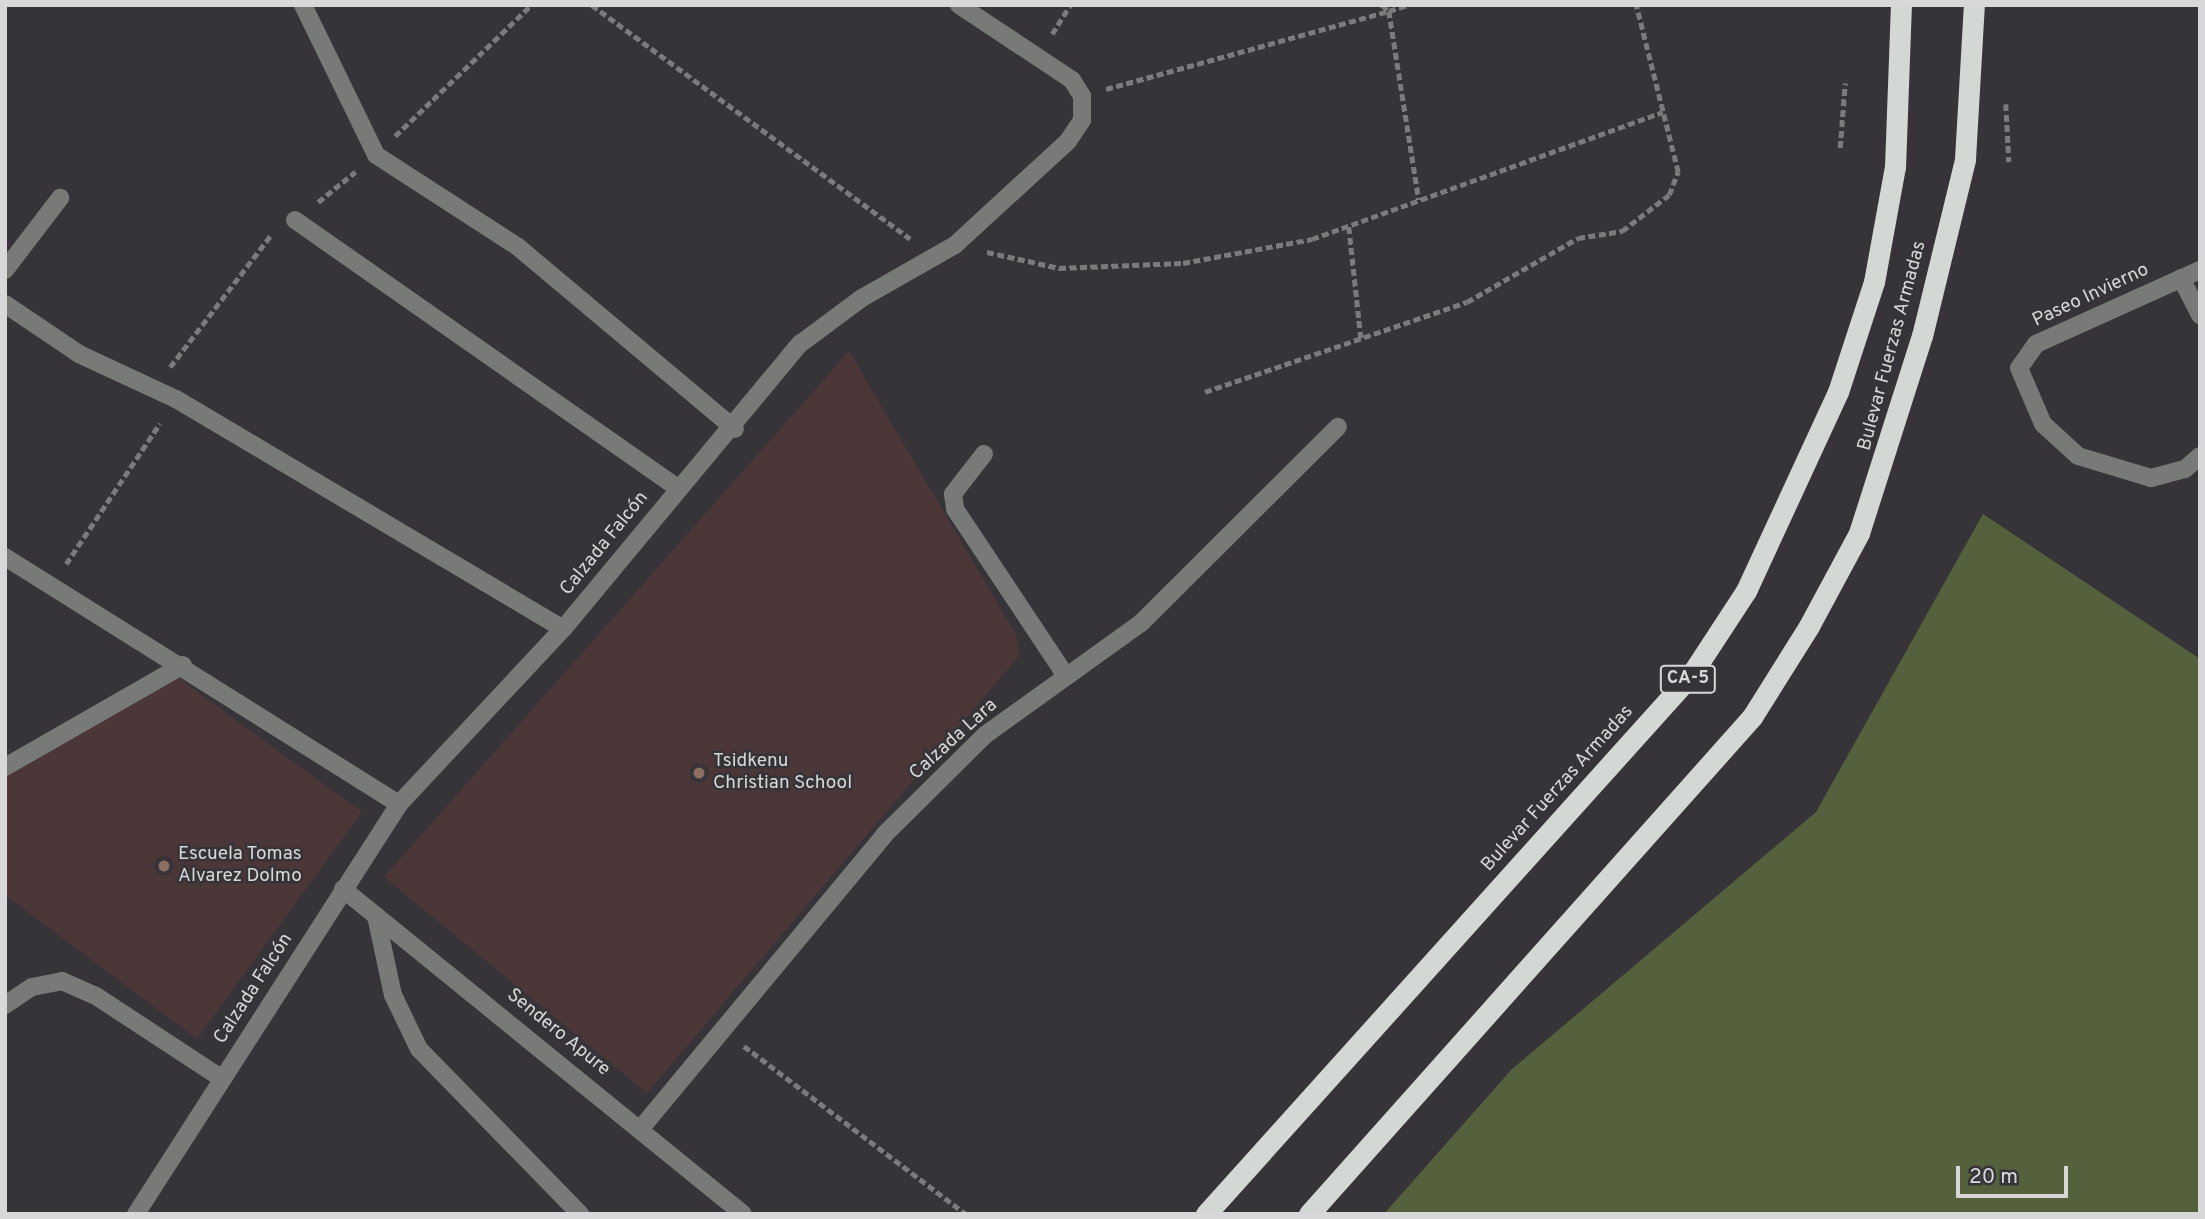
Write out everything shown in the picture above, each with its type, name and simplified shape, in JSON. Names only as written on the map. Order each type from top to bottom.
[{"type":"highway","name":"Bulevar Fuerzas Armadas","points":[[1206,1214],[1691,675],[1746,592],[1838,392],[1874,282],[1895,167],[1901,5]]},
{"type":"highway","name":"Bulevar Fuerzas Armadas","points":[[1309,1214],[1752,717],[1815,615],[1859,533],[1922,336],[1965,159],[1975,5]]},
{"type":"street","points":[[303,5],[376,155],[518,247],[735,429]]},
{"type":"street","points":[[959,5],[1040,54],[1082,96]]},
{"type":"street","name":"Calzada Falcón","points":[[136,1214],[220,1078],[399,804],[563,629],[678,488],[735,429],[800,344],[955,244],[1069,141],[1082,120],[1082,96]]},
{"type":"street","points":[[5,270],[60,198]]},
{"type":"street","points":[[295,220],[678,488]]},
{"type":"street","name":"Paseo Invierno","points":[[2200,270],[2036,344],[2019,368],[2043,424],[2078,456],[2151,478],[2185,469],[2200,456]]},
{"type":"street","name":"Paseo Invierno","points":[[2181,278],[2200,315]]},
{"type":"street","points":[[5,304],[79,354],[176,399],[563,629]]},
{"type":"street","name":"Calzada Lara","points":[[642,1127],[884,835],[985,735],[1141,623],[1338,427]]},
{"type":"street","points":[[984,454],[953,494],[955,509],[1066,676]]},
{"type":"street","points":[[5,557],[54,584],[399,804]]},
{"type":"street","points":[[5,766],[183,665]]},
{"type":"street","name":"Sendero Apure","points":[[344,889],[642,1127],[743,1214]]},
{"type":"street","points":[[376,916],[393,995],[419,1049],[580,1214]]},
{"type":"street","points":[[5,1005],[32,987],[62,981],[96,996],[220,1078]]},
{"type":"path","points":[[152,390],[274,232],[295,220],[376,155],[531,5]]},
{"type":"path","points":[[592,5],[934,257]]},
{"type":"path","points":[[1040,54],[1070,5]]},
{"type":"path","points":[[1382,5],[1389,11],[1419,201]]},
{"type":"path","points":[[1082,96],[1409,5]]},
{"type":"path","points":[[1205,392],[1467,302],[1578,238],[1631,223],[1669,195],[1678,172],[1636,5]]},
{"type":"path","points":[[1840,148],[1845,83]]},
{"type":"path","points":[[2006,104],[2009,162]]},
{"type":"path","points":[[955,244],[1059,268],[1183,262],[1349,226],[1663,112]]},
{"type":"path","points":[[1349,226],[1362,338]]},
{"type":"path","points":[[54,584],[176,399]]},
{"type":"path","points":[[724,1030],[966,1214]]},
{"type":"shaded area","name":"Tsidkenu Christian School","points":[[849,351],[1017,636],[1019,656],[647,1093],[384,877]]},
{"type":"shaded area","name":"Escuela Tomas Alvarez Dolmo","points":[[177,677],[362,812],[197,1039],[5,895],[5,773]]},
{"type":"green space","points":[[1983,514],[2200,659],[2200,1214],[1384,1214],[1511,1070],[1816,812]]},
{"type":"place","name":"Tsidkenu Christian School","points":[[699,773]]},
{"type":"place","name":"Escuela Tomas Alvarez Dolmo","points":[[164,866]]}]
